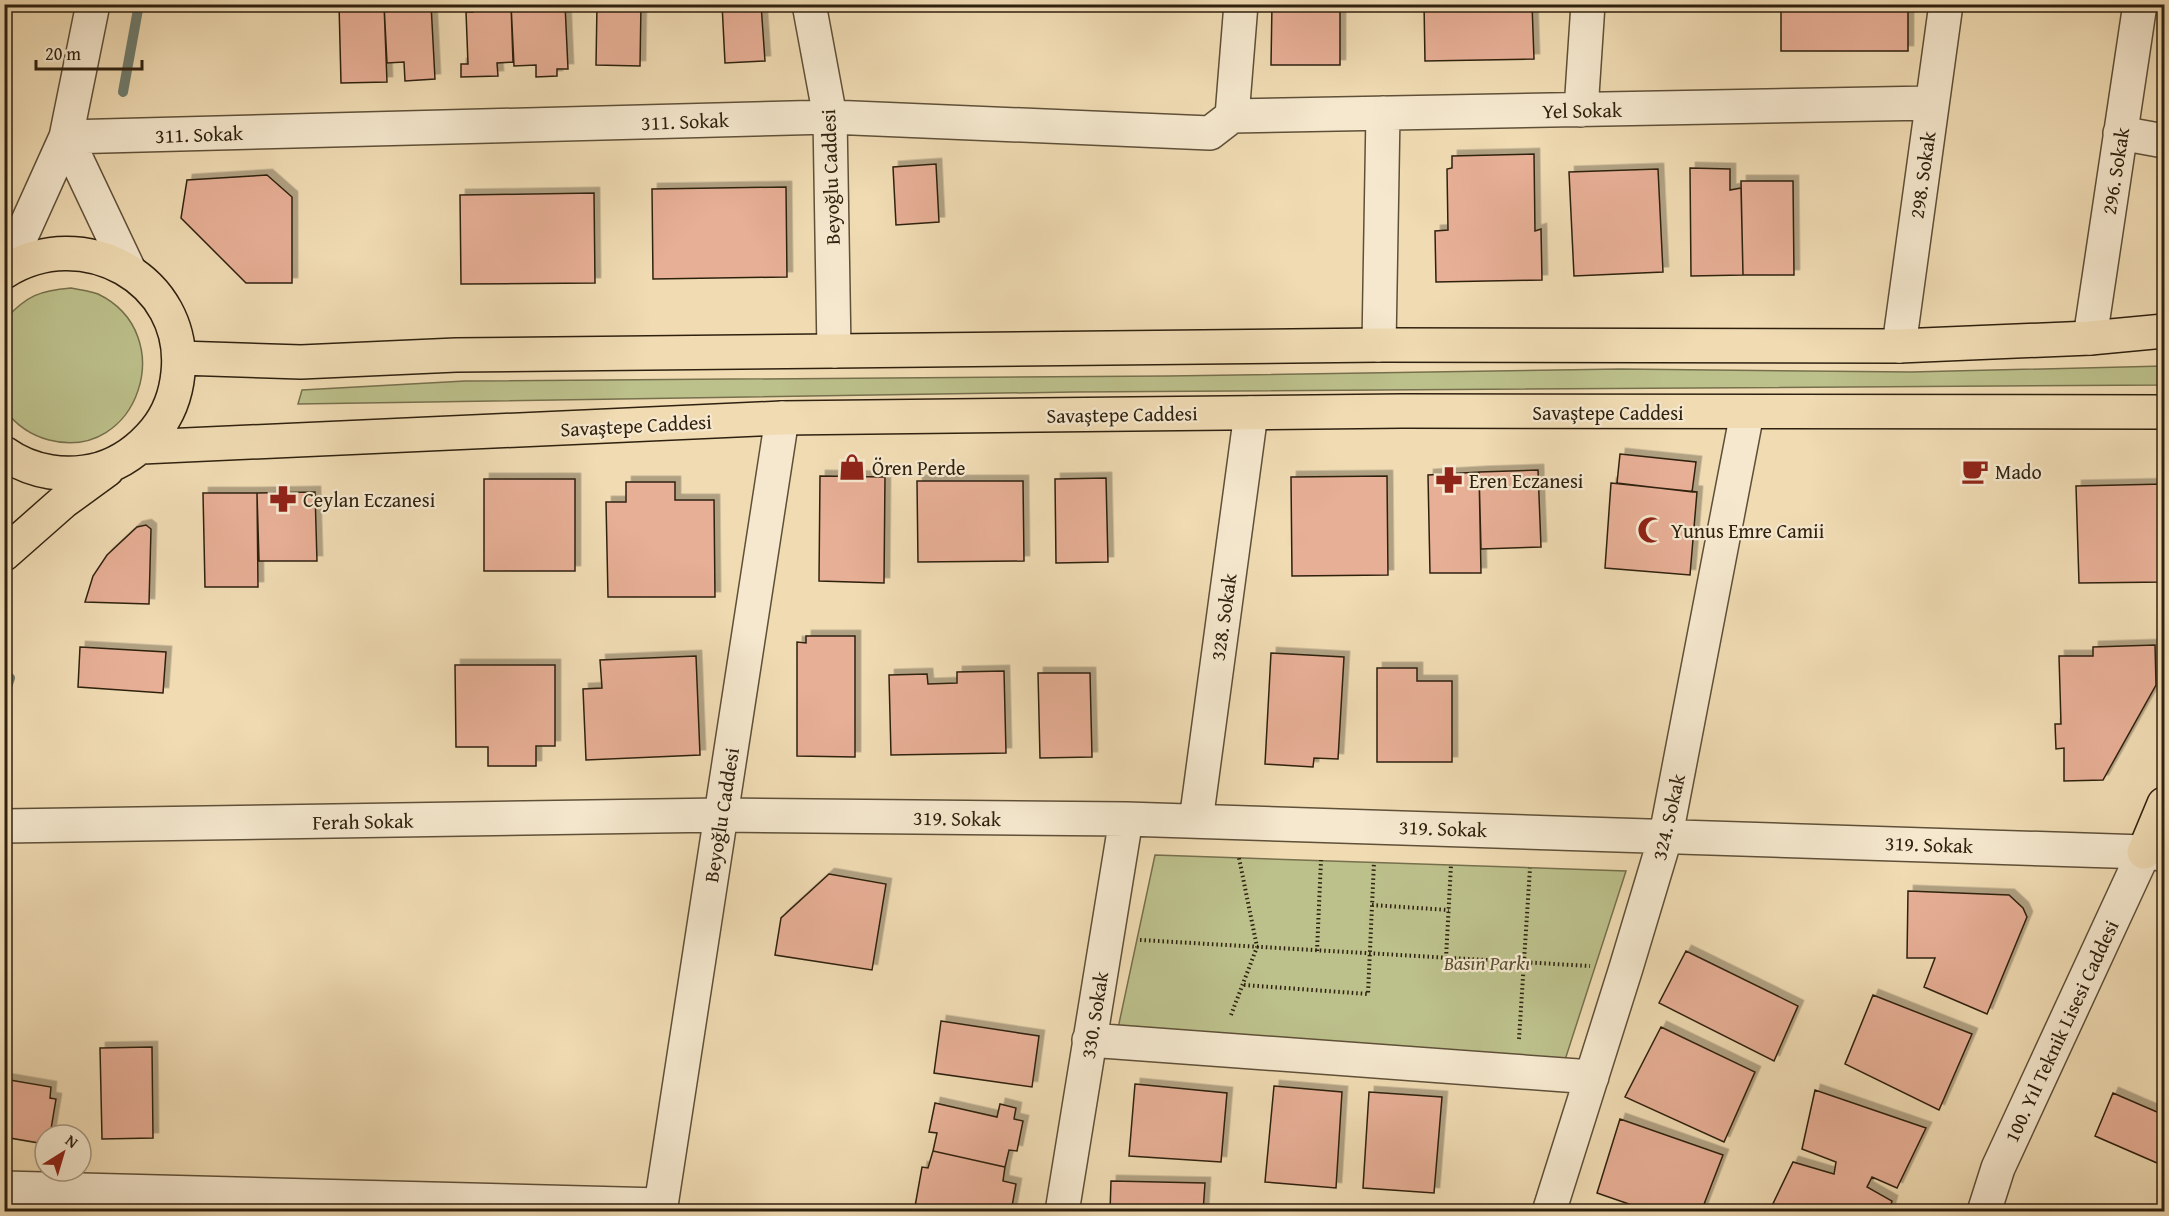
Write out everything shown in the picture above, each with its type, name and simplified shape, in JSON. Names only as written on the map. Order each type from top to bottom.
[{"type":"main road","points":[[4,554],[63,502],[142,447],[164,421],[176,391],[180,358],[173,324],[155,294],[129,270],[100,256],[68,252],[36,256],[5,271]]},
{"type":"main road","points":[[180,358],[301,362],[456,355],[1379,345],[1899,346],[2090,338],[2164,331]]},
{"type":"main road","points":[[2102,412],[2164,412]]},
{"type":"main road","points":[[2102,412],[2164,425]]},
{"type":"main road","name":"Savaştepe Caddesi","points":[[142,447],[782,418],[1251,413],[2102,412]]},
{"type":"main road","points":[[4,453],[16,462],[49,473],[82,474],[115,465]]},
{"type":"main road","points":[[2154,853],[2164,804]]},
{"type":"main road","points":[[2154,853],[2164,825]]},
{"type":"street","points":[[5,271],[66,137],[93,4]]},
{"type":"street","name":"Beyoğlu Caddesi","points":[[809,4],[830,117],[834,351]]},
{"type":"street","points":[[1232,116],[1241,4]]},
{"type":"street","points":[[1581,110],[1588,4]]},
{"type":"street","name":"298. Sokak","points":[[1899,346],[1946,4]]},
{"type":"street","name":"296. Sokak","points":[[2090,338],[2140,4]]},
{"type":"street","name":"Yel Sokak","points":[[1232,116],[1932,103]]},
{"type":"street","points":[[1379,345],[1383,113]]},
{"type":"street","name":"311. Sokak","points":[[66,137],[830,117],[1210,133],[1232,116]]},
{"type":"street","points":[[2120,133],[2164,141]]},
{"type":"street","points":[[66,137],[129,270]]},
{"type":"street","name":"328. Sokak","points":[[1196,821],[1251,413]]},
{"type":"street","name":"324. Sokak","points":[[1550,1212],[1666,835],[1747,413]]},
{"type":"street","name":"Beyoğlu Caddesi","points":[[661,1208],[782,418]]},
{"type":"street","name":"319. Sokak","points":[[722,815],[1126,819],[1666,835],[2154,853]]},
{"type":"street","name":"Ferah Sokak","points":[[4,826],[722,815]]},
{"type":"street","name":"330. Sokak","points":[[1062,1212],[1126,819]]},
{"type":"street","name":"100. Yıl Teknik Lisesi Caddesi","points":[[1984,1212],[1998,1168],[2154,853]]},
{"type":"street","points":[[1089,1040],[1592,1077]]},
{"type":"street","points":[[4,1188],[276,1203],[661,1208]]},
{"type":"path","points":[[1227,1024],[1257,947],[1239,858]]},
{"type":"path","points":[[1317,951],[1321,860]]},
{"type":"path","points":[[1244,985],[1368,994],[1374,862]]},
{"type":"path","points":[[1446,958],[1451,865]]},
{"type":"path","points":[[1518,1049],[1530,868]]},
{"type":"path","points":[[1371,904],[1449,910]]},
{"type":"path","points":[[1106,938],[1626,968]]},
{"type":"green space","points":[[71,288],[98,294],[123,313],[138,337],[142,364],[138,391],[126,414],[106,433],[80,442],[49,440],[36,435],[19,425],[5,410],[5,319],[28,299],[42,293]]},
{"type":"green space","points":[[2164,366],[2164,385],[1074,392],[298,404],[302,390],[465,381],[1168,376],[1620,369],[1911,372]]},
{"type":"green space","name":"Basın Parkı","points":[[1155,855],[1626,871],[1564,1063],[1117,1033]]},
{"type":"building","points":[[240,4],[270,4],[269,11]]},
{"type":"building","points":[[339,4],[384,4],[387,82],[341,83]]},
{"type":"building","points":[[384,4],[431,4],[435,79],[405,81],[404,62],[387,63]]},
{"type":"building","points":[[473,4],[511,4],[513,62],[497,63],[498,76],[461,77],[461,64],[468,64],[466,12],[473,12]]},
{"type":"building","points":[[511,4],[565,4],[568,69],[557,69],[557,76],[536,77],[536,65],[514,66]]},
{"type":"building","points":[[597,4],[641,4],[640,66],[596,65]]},
{"type":"building","points":[[722,4],[761,4],[765,61],[725,63]]},
{"type":"building","points":[[1272,4],[1340,4],[1340,65],[1271,65]]},
{"type":"building","points":[[1424,4],[1532,4],[1534,59],[1425,61]]},
{"type":"building","points":[[1781,4],[1908,4],[1908,51],[1781,51]]},
{"type":"building","points":[[1534,154],[1535,231],[1541,229],[1542,280],[1436,282],[1435,231],[1448,230],[1447,169],[1452,168],[1452,156]]},
{"type":"building","points":[[936,164],[939,222],[896,225],[893,167]]},
{"type":"building","points":[[1690,168],[1730,169],[1730,190],[1741,188],[1743,275],[1691,276]]},
{"type":"building","points":[[1658,169],[1663,272],[1574,276],[1569,172]]},
{"type":"building","points":[[267,175],[292,197],[292,283],[246,283],[181,218],[187,180]]},
{"type":"building","points":[[1741,181],[1793,181],[1794,275],[1743,275]]},
{"type":"building","points":[[786,187],[787,277],[653,279],[652,189]]},
{"type":"building","points":[[594,193],[595,283],[461,284],[460,195]]},
{"type":"building","points":[[1620,454],[1696,462],[1692,492],[1617,483]]},
{"type":"building","points":[[1538,470],[1541,547],[1481,549],[1479,472]]},
{"type":"building","points":[[1479,472],[1481,573],[1430,573],[1428,475]]},
{"type":"building","points":[[820,476],[885,477],[884,583],[819,581]]},
{"type":"building","points":[[1387,476],[1388,575],[1292,576],[1291,477]]},
{"type":"building","points":[[1106,478],[1108,562],[1056,563],[1055,479]]},
{"type":"building","points":[[484,479],[575,479],[575,571],[484,571]]},
{"type":"building","points":[[917,481],[1023,481],[1024,561],[918,562]]},
{"type":"building","points":[[626,482],[675,482],[675,500],[714,500],[715,597],[608,597],[606,502],[626,502]]},
{"type":"building","name":"Yunus Emre Camii","points":[[1611,483],[1697,492],[1690,575],[1605,568]]},
{"type":"building","points":[[2164,484],[2164,582],[2079,583],[2076,486]]},
{"type":"building","points":[[315,492],[317,561],[259,561],[257,493]]},
{"type":"building","points":[[203,493],[257,493],[258,587],[205,587]]},
{"type":"building","points":[[146,525],[151,529],[149,604],[85,602],[93,576],[107,555],[137,527]]},
{"type":"building","points":[[806,636],[855,636],[855,757],[797,756],[797,642],[806,643]]},
{"type":"building","points":[[2155,645],[2156,685],[2103,780],[2064,781],[2064,748],[2056,749],[2055,724],[2061,724],[2059,656],[2093,656],[2093,647]]},
{"type":"building","points":[[80,647],[166,652],[163,693],[78,687]]},
{"type":"building","points":[[1271,653],[1344,657],[1338,759],[1314,758],[1313,767],[1265,764]]},
{"type":"building","points":[[696,656],[700,755],[586,760],[583,689],[602,688],[600,660]]},
{"type":"building","points":[[455,665],[555,665],[555,746],[536,746],[536,766],[488,766],[488,747],[456,747]]},
{"type":"building","points":[[1377,668],[1417,668],[1417,681],[1452,681],[1452,762],[1377,762]]},
{"type":"building","points":[[1004,671],[1006,753],[891,755],[889,675],[927,674],[928,684],[957,683],[957,672]]},
{"type":"building","points":[[1038,673],[1090,673],[1092,757],[1040,758]]},
{"type":"building","points":[[829,874],[886,884],[872,970],[775,955],[781,918]]},
{"type":"building","points":[[1908,891],[2009,895],[2023,908],[2027,917],[1987,1014],[1924,987],[1935,958],[1907,958]]},
{"type":"building","points":[[1686,951],[1798,1006],[1774,1061],[1659,1003]]},
{"type":"building","points":[[1873,995],[1972,1034],[1939,1110],[1845,1064]]},
{"type":"building","points":[[941,1021],[1039,1036],[1032,1087],[934,1073]]},
{"type":"building","points":[[1661,1027],[1755,1072],[1724,1142],[1625,1097]]},
{"type":"building","points":[[152,1047],[153,1138],[102,1139],[100,1048]]},
{"type":"building","points":[[4,1079],[51,1087],[50,1098],[56,1099],[52,1123],[33,1123],[33,1142],[4,1137]]},
{"type":"building","points":[[1135,1084],[1227,1093],[1221,1162],[1129,1156]]},
{"type":"building","points":[[1274,1086],[1342,1092],[1336,1188],[1265,1182]]},
{"type":"building","points":[[1815,1090],[1926,1128],[1897,1188],[1872,1177],[1867,1187],[1892,1201],[1889,1212],[1769,1212],[1793,1162],[1834,1174],[1836,1162],[1802,1149]]},
{"type":"building","points":[[1369,1092],[1442,1097],[1434,1193],[1363,1188]]},
{"type":"building","points":[[2113,1093],[2164,1115],[2164,1166],[2095,1136]]},
{"type":"building","points":[[935,1103],[997,1117],[1000,1104],[1016,1108],[1014,1119],[1023,1121],[1017,1151],[1009,1150],[1005,1167],[933,1151],[937,1133],[929,1132]]},
{"type":"building","points":[[1620,1119],[1723,1155],[1701,1212],[1652,1212],[1597,1193]]},
{"type":"building","points":[[933,1151],[1005,1167],[1003,1181],[1016,1184],[1011,1212],[914,1212],[922,1167],[928,1168]]},
{"type":"building","points":[[1111,1181],[1205,1183],[1203,1212],[1110,1212]]},
{"type":"waterway","points":[[123,92],[139,4]]},
{"type":"waterway","points":[[4,696],[10,678]]},
{"type":"place","name":"Ören Perde","points":[[852,467]]},
{"type":"place","name":"Mado","points":[[1975,471]]},
{"type":"place","name":"Eren Eczanesi","points":[[1449,480]]},
{"type":"place","name":"Ceylan Eczanesi","points":[[283,499]]},
{"type":"place","name":"Yunus Emre Camii","points":[[1651,530]]}]
